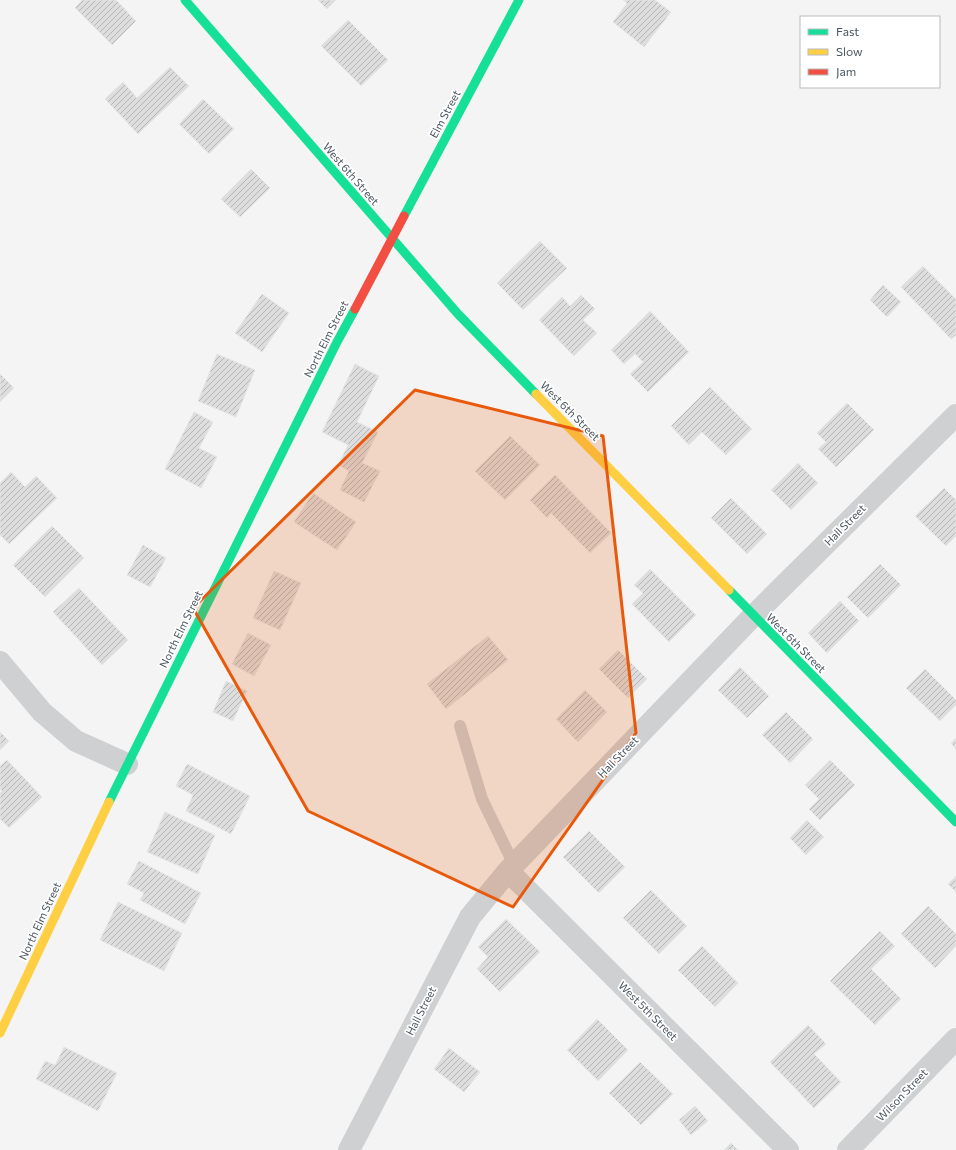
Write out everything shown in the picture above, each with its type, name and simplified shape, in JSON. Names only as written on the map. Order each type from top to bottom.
[{"type":"street","name":"West 6th Street","points":[[185,0],[458,314],[956,822]]},
{"type":"street","name":"Elm Street","points":[[392,239],[519,0]]},
{"type":"street","name":"North Elm Street","points":[[0,1033],[127,764],[334,349],[392,239]]},
{"type":"street","name":"Hall Street","points":[[348,1150],[470,917],[511,868],[753,616],[956,414]]},
{"type":"street","points":[[0,662],[42,712],[76,741],[127,764]]},
{"type":"street","name":"West 5th Street","points":[[511,868],[788,1150]]},
{"type":"street","name":"Wilson Street","points":[[848,1150],[956,1040]]},
{"type":"lane","points":[[460,726],[482,799],[511,868]]},
{"type":"highlighted area","points":[[415,390],[603,436],[636,733],[513,907],[308,811],[193,608]]},
{"type":"building","points":[[82,0],[116,0],[136,21],[112,45],[75,8]]},
{"type":"building","points":[[318,0],[336,0],[327,9]]},
{"type":"building","points":[[623,0],[655,0],[671,12],[644,47],[613,22],[627,3]]},
{"type":"building","points":[[348,20],[388,60],[361,86],[321,46]]},
{"type":"building","points":[[170,67],[189,86],[138,134],[105,99],[123,82],[137,98]]},
{"type":"building","points":[[203,99],[234,129],[209,154],[179,124]]},
{"type":"building","points":[[251,169],[270,188],[240,217],[221,199]]},
{"type":"building","points":[[540,241],[567,268],[523,310],[497,283]]},
{"type":"building","points":[[923,266],[956,299],[956,335],[951,339],[901,287]]},
{"type":"building","points":[[883,285],[901,302],[887,317],[870,300]]},
{"type":"building","points":[[262,294],[289,313],[262,352],[235,333]]},
{"type":"building","points":[[581,295],[595,309],[583,320],[597,333],[574,356],[539,320],[562,297],[570,306]]},
{"type":"building","points":[[650,311],[689,352],[648,392],[630,374],[643,362],[635,354],[624,364],[611,350]]},
{"type":"building","points":[[217,354],[255,370],[236,417],[198,401]]},
{"type":"building","points":[[355,364],[379,376],[357,422],[378,432],[362,463],[380,471],[364,502],[340,490],[349,471],[338,465],[348,445],[322,432]]},
{"type":"building","points":[[0,374],[14,388],[0,402]]},
{"type":"building","points":[[710,387],[752,429],[726,455],[702,432],[689,445],[671,426]]},
{"type":"building","points":[[847,403],[874,430],[836,467],[818,449],[826,442],[817,433]]},
{"type":"building","points":[[194,412],[213,422],[199,448],[217,457],[201,488],[165,469]]},
{"type":"building","points":[[510,436],[540,465],[505,500],[475,471]]},
{"type":"building","points":[[798,463],[818,483],[791,510],[771,490]]},
{"type":"building","points":[[11,472],[25,487],[36,476],[57,498],[9,544],[0,535],[0,483]]},
{"type":"building","points":[[555,475],[611,533],[590,553],[551,513],[547,518],[530,500]]},
{"type":"building","points":[[944,488],[956,500],[956,536],[946,546],[915,516]]},
{"type":"building","points":[[313,493],[356,522],[337,550],[294,522]]},
{"type":"building","points":[[731,498],[767,534],[747,554],[711,518]]},
{"type":"building","points":[[52,526],[84,558],[45,597],[13,565]]},
{"type":"building","points":[[143,545],[166,558],[150,587],[127,575]]},
{"type":"building","points":[[880,564],[901,585],[868,618],[847,597]]},
{"type":"building","points":[[650,569],[696,615],[669,642],[632,604],[643,593],[634,585]]},
{"type":"building","points":[[274,571],[301,583],[280,630],[253,618]]},
{"type":"building","points":[[79,588],[128,640],[102,665],[53,612]]},
{"type":"building","points":[[840,601],[859,621],[827,653],[808,633]]},
{"type":"building","points":[[248,633],[271,645],[254,676],[232,664]]},
{"type":"building","points":[[488,636],[508,660],[446,709],[427,684]]},
{"type":"building","points":[[618,650],[647,679],[628,698],[599,669]]},
{"type":"building","points":[[740,667],[769,696],[747,718],[718,690]]},
{"type":"building","points":[[925,669],[956,700],[956,705],[940,721],[906,688]]},
{"type":"building","points":[[226,681],[247,691],[233,721],[213,712]]},
{"type":"building","points":[[585,690],[607,712],[578,742],[556,719]]},
{"type":"building","points":[[786,712],[813,739],[790,763],[762,735]]},
{"type":"building","points":[[0,732],[9,741],[0,750]]},
{"type":"building","points":[[956,738],[956,749],[951,743]]},
{"type":"building","points":[[7,760],[42,797],[9,828],[0,819],[0,793],[2,791],[0,789],[0,766]]},
{"type":"building","points":[[830,760],[855,785],[820,820],[809,809],[819,799],[805,785]]},
{"type":"building","points":[[187,764],[250,796],[231,834],[186,811],[193,795],[176,786]]},
{"type":"building","points":[[165,812],[215,835],[198,874],[147,852]]},
{"type":"building","points":[[807,820],[824,837],[806,855],[790,838]]},
{"type":"building","points":[[589,831],[625,867],[599,893],[563,857]]},
{"type":"building","points":[[139,861],[201,893],[185,924],[140,900],[144,893],[127,884]]},
{"type":"building","points":[[956,876],[956,892],[948,884]]},
{"type":"building","points":[[651,890],[687,926],[659,954],[623,918]]},
{"type":"building","points":[[118,902],[182,933],[164,971],[100,940]]},
{"type":"building","points":[[928,906],[956,934],[956,946],[935,968],[901,934]]},
{"type":"building","points":[[506,919],[540,952],[500,992],[477,969],[488,957],[478,947]]},
{"type":"building","points":[[880,931],[895,946],[871,969],[901,999],[875,1025],[830,981]]},
{"type":"building","points":[[702,946],[738,983],[715,1007],[678,970]]},
{"type":"building","points":[[597,1019],[628,1050],[598,1081],[567,1050]]},
{"type":"building","points":[[808,1025],[826,1044],[814,1054],[841,1082],[814,1108],[770,1062]]},
{"type":"building","points":[[64,1047],[117,1073],[98,1111],[36,1079],[45,1061],[55,1065]]},
{"type":"building","points":[[449,1048],[480,1072],[464,1092],[434,1069]]},
{"type":"building","points":[[640,1062],[673,1094],[641,1125],[609,1093]]},
{"type":"building","points":[[695,1106],[708,1121],[691,1135],[679,1120]]},
{"type":"building","points":[[731,1143],[738,1150],[724,1150]]},
{"type":"traffic: fast","points":[[185,0],[458,314],[536,394]]},
{"type":"traffic: fast","points":[[404,216],[519,0]]},
{"type":"traffic: fast","points":[[109,802],[337,342],[355,309]]},
{"type":"traffic: fast","points":[[729,590],[956,822]]},
{"type":"traffic: slow","points":[[536,394],[729,590]]},
{"type":"traffic: slow","points":[[0,1033],[109,802]]},
{"type":"traffic: jam","points":[[355,309],[404,216]]}]
